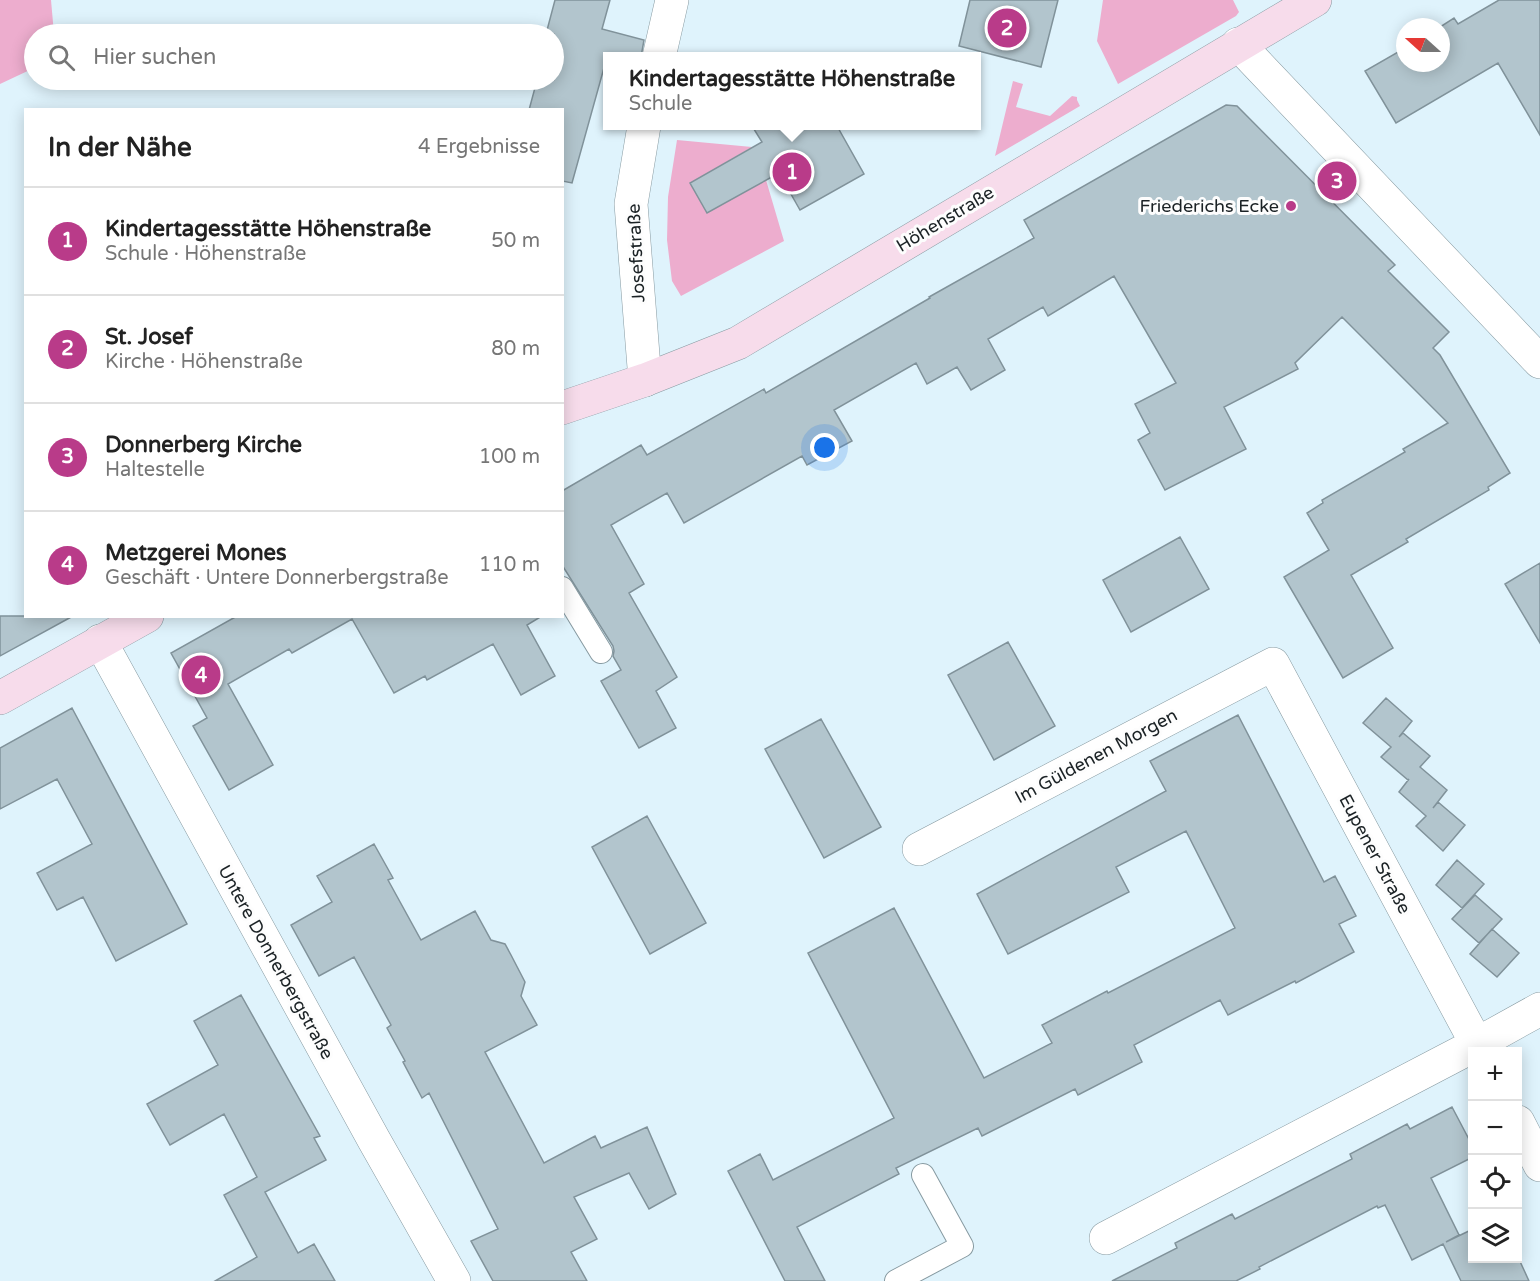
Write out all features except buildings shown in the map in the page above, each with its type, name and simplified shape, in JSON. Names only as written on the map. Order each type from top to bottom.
[{"type":"street","points":[[660,52],[672,0]]},
{"type":"street","name":"Höhenstraße","points":[[564,407],[645,380],[738,343],[1315,0]]},
{"type":"street","points":[[1238,44],[1540,362]]},
{"type":"street","name":"Josefstraße","points":[[643,130],[631,204],[645,380]]},
{"type":"street","points":[[0,698],[143,618]]},
{"type":"street","name":"Untere Donnerbergstraße","points":[[100,641],[454,1281]]},
{"type":"street","name":"Im Güldenen Morgen","points":[[919,849],[1274,664]]},
{"type":"street","name":"Eupener Straße","points":[[1274,664],[1478,1047]]},
{"type":"street","points":[[1481,1047],[1540,1009]]},
{"type":"street","points":[[1106,1238],[1468,1054]]},
{"type":"street","points":[[1522,1130],[1540,1165]]},
{"type":"lane","points":[[564,591],[601,652]]},
{"type":"lane","points":[[896,1281],[962,1246],[923,1175]]},
{"type":"shaded area","points":[[0,0],[51,0],[53,24],[24,24],[24,73],[0,84]]},
{"type":"shaded area","points":[[1103,0],[1233,0],[1239,12],[1236,16],[1118,84],[1097,41]]},
{"type":"shaded area","points":[[1013,81],[1023,84],[1016,107],[1050,116],[1072,96],[1077,97],[1080,106],[995,156]]},
{"type":"shaded area","points":[[677,140],[752,147],[690,183],[707,212],[766,180],[784,241],[681,296],[672,281],[667,240],[668,197]]},
{"type":"place","name":"St. Josef","points":[[1007,28]]},
{"type":"place","name":"Kindertagesstätte Höhenstraße","points":[[792,172]]},
{"type":"place","name":"Donnerberg Kirche","points":[[1337,181]]},
{"type":"place","name":"Friederichs Ecke","points":[[1291,206]]},
{"type":"place","name":"Metzgerei Mones","points":[[201,675]]}]
